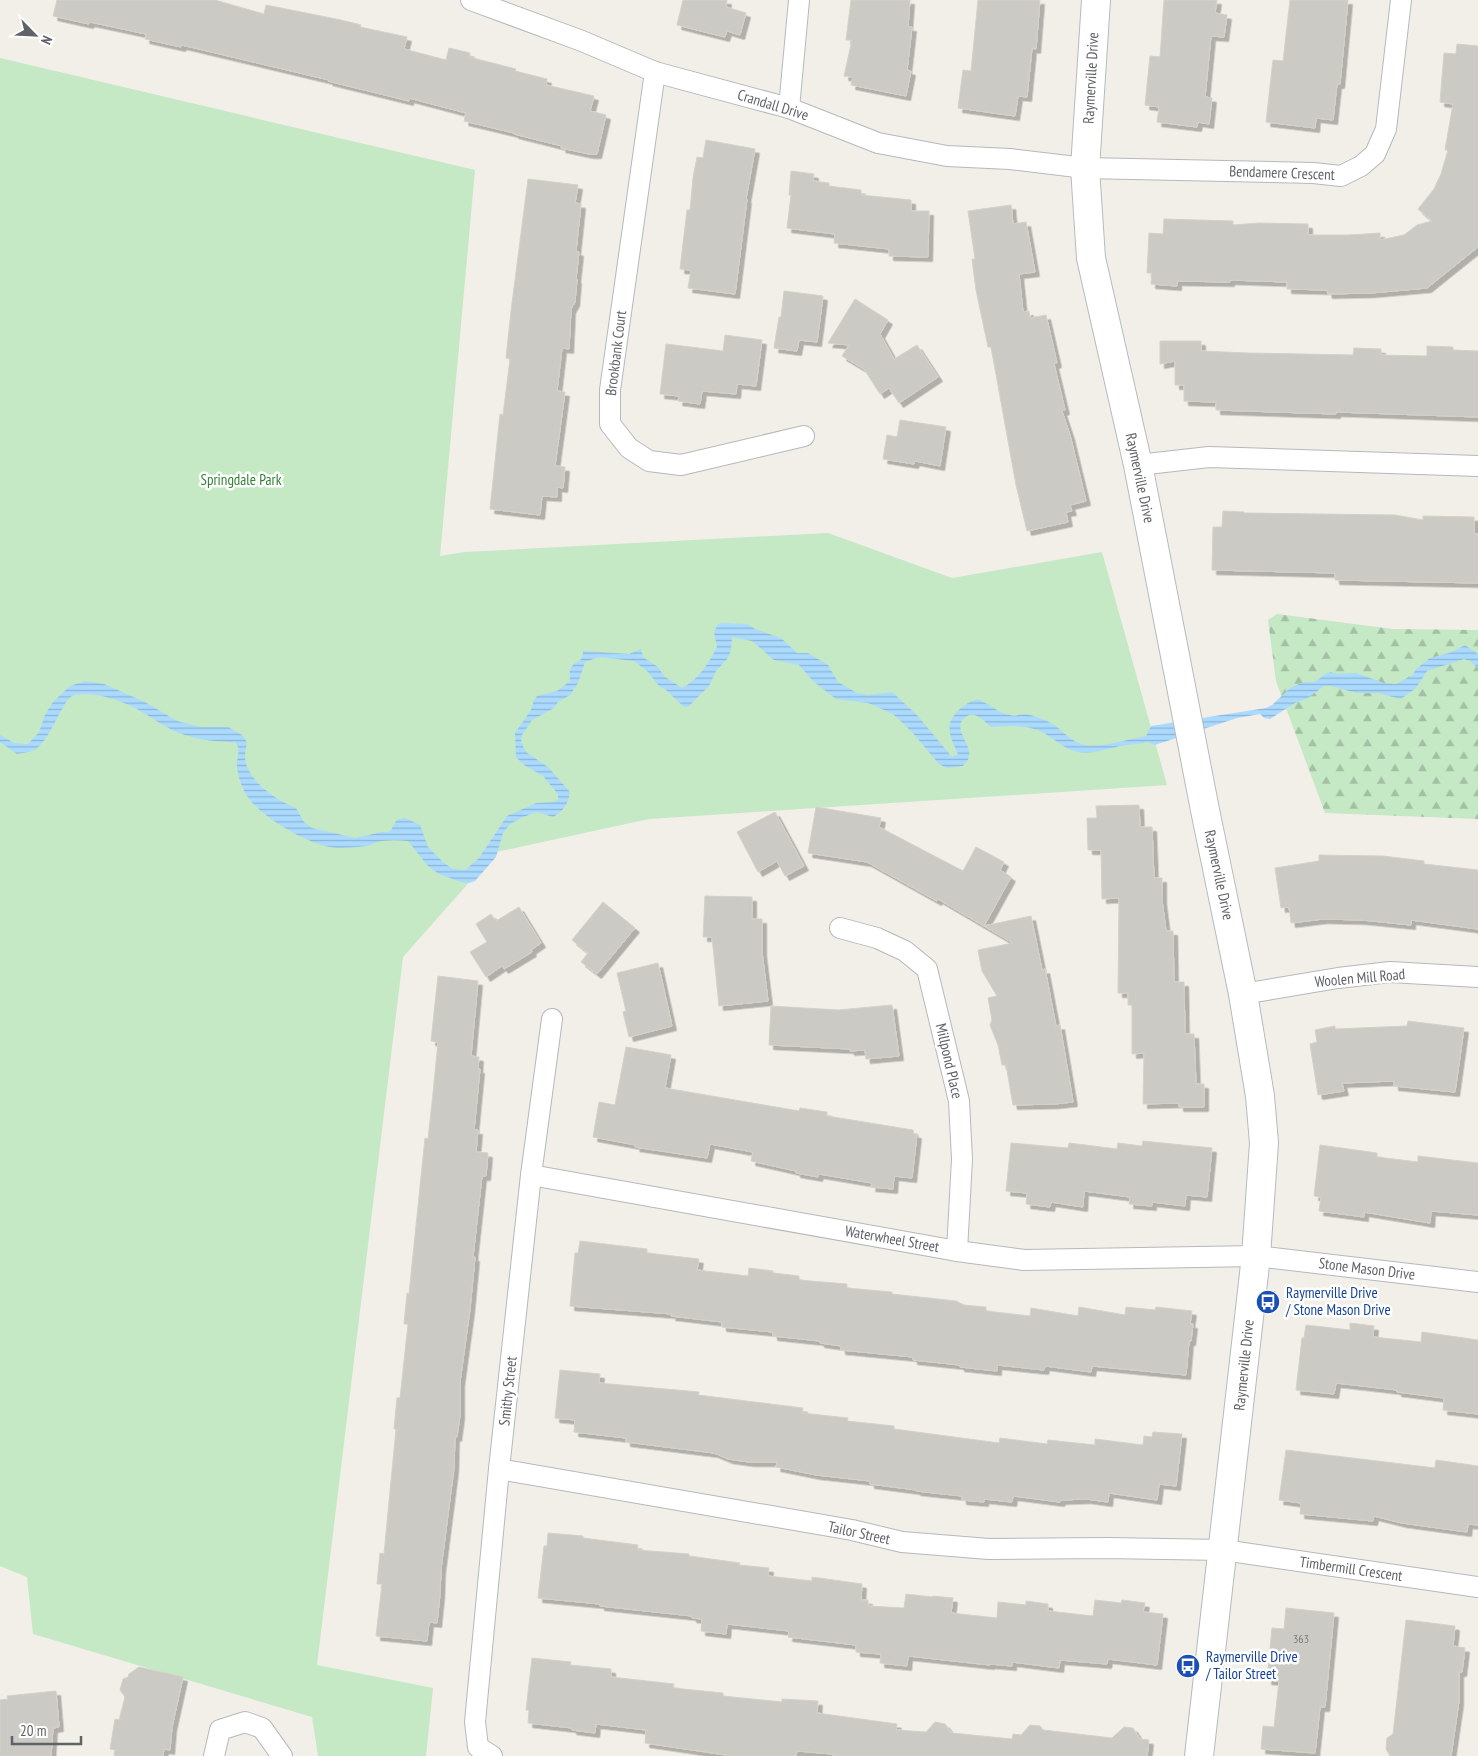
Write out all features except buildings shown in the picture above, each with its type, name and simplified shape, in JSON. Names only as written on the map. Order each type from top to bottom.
[{"type":"street","name":"Crandall Drive","points":[[471,0],[582,41],[655,72],[789,108],[878,143],[947,156],[1010,159],[1085,168]]},
{"type":"street","points":[[789,108],[799,0]]},
{"type":"street","name":"Raymerville Drive","points":[[1096,0],[1085,168],[1092,258],[1138,465],[1205,810],[1244,994],[1260,1096],[1264,1143],[1256,1256],[1199,1756]]},
{"type":"street","name":"Bendamere Crescent","points":[[1085,168],[1342,176],[1361,166],[1375,154],[1386,129],[1402,0]]},
{"type":"street","name":"Brookbank Court","points":[[655,72],[610,390],[610,424],[629,448],[649,461],[681,465],[804,436]]},
{"type":"street","points":[[1138,465],[1209,457],[1478,466]]},
{"type":"street","name":"Millpond Place","points":[[840,928],[877,938],[905,951],[927,969],[959,1101],[962,1159],[957,1251]]},
{"type":"street","name":"Woolen Mill Road","points":[[1244,994],[1338,978],[1390,972],[1478,977]]},
{"type":"street","name":"Smithy Street","points":[[492,1756],[478,1746],[474,1722],[499,1469],[552,1019]]},
{"type":"street","name":"Waterwheel Street","points":[[532,1176],[957,1251],[1024,1260],[1256,1256]]},
{"type":"street","name":"Stone Mason Drive","points":[[1256,1256],[1478,1282]]},
{"type":"street","name":"Tailor Street","points":[[499,1469],[852,1530],[902,1542],[989,1549],[1107,1548],[1223,1550]]},
{"type":"street","name":"Timbermill Crescent","points":[[1223,1550],[1478,1587]]},
{"type":"street","points":[[214,1756],[220,1730],[245,1722],[262,1728],[282,1756]]},
{"type":"green space","name":"Springdale Park","points":[[0,58],[475,170],[440,556],[465,552],[828,533],[952,578],[1102,552],[1167,785],[649,819],[496,852],[403,957],[317,1665],[433,1688],[426,1756],[318,1756],[312,1717],[33,1634],[27,1577],[0,1566]]},
{"type":"green space","points":[[1277,614],[1393,629],[1478,630],[1478,819],[1325,813],[1276,681],[1268,620]]},
{"type":"water","points":[[718,624],[747,624],[755,629],[781,638],[797,653],[808,653],[828,665],[838,682],[857,693],[868,695],[892,692],[917,715],[952,757],[958,754],[950,733],[950,722],[958,711],[975,700],[979,700],[1006,714],[1014,716],[1025,714],[1042,719],[1057,727],[1074,741],[1092,746],[1146,736],[1151,726],[1266,708],[1272,705],[1290,688],[1304,682],[1315,682],[1331,672],[1336,674],[1356,673],[1384,683],[1396,684],[1413,675],[1415,670],[1430,658],[1452,652],[1465,645],[1478,654],[1478,668],[1470,661],[1464,659],[1427,671],[1416,688],[1401,699],[1378,693],[1357,693],[1324,686],[1308,698],[1295,703],[1270,719],[1264,718],[1260,714],[1237,718],[1155,745],[1147,742],[1093,752],[1073,751],[1044,733],[1032,728],[1018,726],[991,727],[980,717],[970,715],[962,720],[960,724],[960,729],[968,747],[968,760],[963,766],[947,768],[939,764],[912,732],[893,714],[868,703],[836,699],[813,681],[799,665],[774,660],[752,641],[732,637],[728,658],[716,671],[709,686],[688,707],[684,707],[659,686],[647,671],[634,661],[599,657],[585,662],[578,683],[570,695],[558,702],[554,708],[532,720],[522,735],[521,742],[526,752],[548,767],[570,792],[565,807],[553,817],[537,812],[510,824],[503,833],[496,857],[475,881],[469,883],[439,874],[428,866],[408,841],[381,841],[366,846],[339,848],[328,847],[301,837],[274,821],[252,802],[245,793],[238,774],[238,748],[235,742],[222,742],[185,735],[131,706],[110,698],[86,694],[72,696],[68,699],[46,737],[34,750],[17,754],[0,742],[0,735],[14,743],[28,744],[39,732],[45,715],[53,702],[70,686],[85,681],[104,684],[145,702],[177,721],[201,727],[228,727],[242,735],[247,742],[245,758],[251,775],[272,795],[296,808],[304,822],[312,828],[355,838],[388,832],[396,821],[405,818],[420,825],[428,847],[444,863],[453,869],[465,870],[479,858],[507,816],[536,803],[558,800],[558,794],[543,776],[524,765],[516,757],[515,733],[531,710],[537,696],[557,691],[570,681],[570,669],[581,660],[583,651],[629,654],[641,649],[643,657],[658,667],[664,676],[682,688],[698,676],[710,659],[717,647],[714,632]]},
{"type":"place","name":"Raymerville Drive / Stone Mason Drive","points":[[1268,1302]]},
{"type":"place","name":"Raymerville Drive / Tailor Street","points":[[1188,1666]]}]
